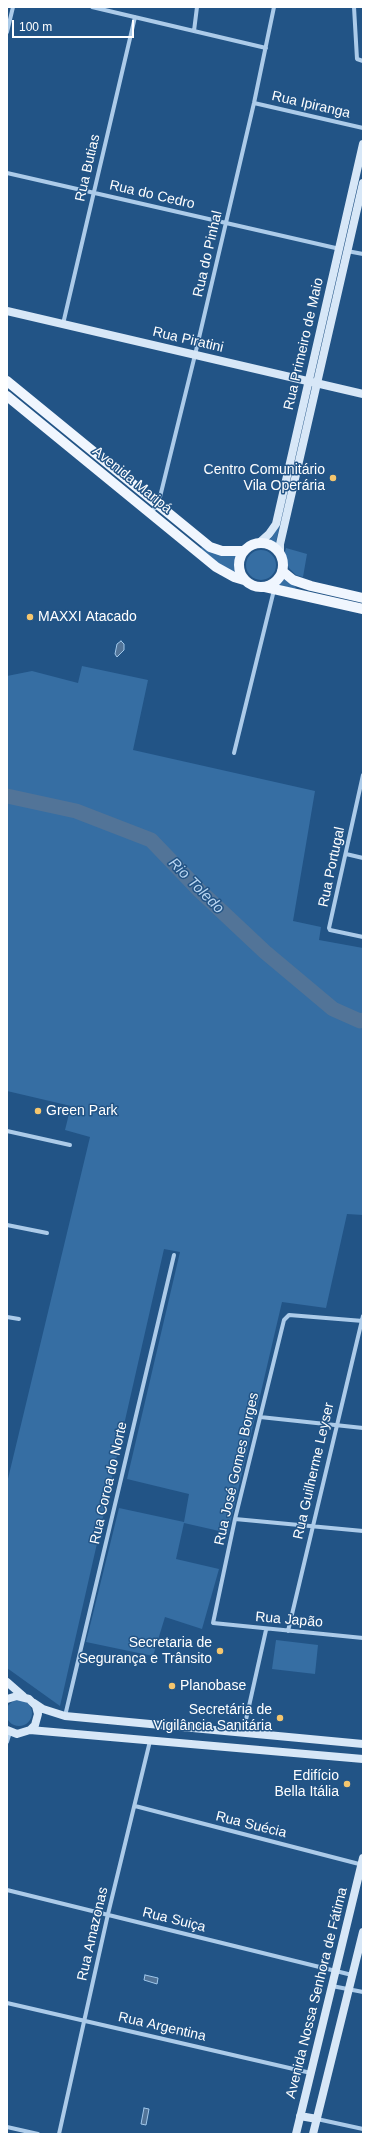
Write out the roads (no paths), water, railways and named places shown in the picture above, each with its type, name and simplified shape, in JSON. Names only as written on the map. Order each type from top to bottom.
[{"type":"main road","name":"Rua Primeiro de Maio","points":[[280,553],[280,544],[338,249],[363,144]]},
{"type":"main road","name":"Rua Primeiro de Maio","points":[[258,543],[269,534],[276,524],[347,251],[363,183]]},
{"type":"main road","name":"Rua Piratini","points":[[7,311],[363,394]]},
{"type":"main road","name":"Avenida Maripá","points":[[7,381],[210,547],[222,551],[243,551]]},
{"type":"main road","name":"Avenida Maripá","points":[[7,396],[216,567],[234,577],[244,580]]},
{"type":"main road","points":[[270,588],[282,571],[283,559],[280,553],[269,544],[258,543],[243,551],[239,565],[244,580],[258,587],[270,588],[363,609]]},
{"type":"main road","points":[[282,571],[293,580],[311,586],[363,598]]},
{"type":"main road","points":[[7,1682],[23,1696],[43,1709],[64,1716],[363,1745]]},
{"type":"main road","points":[[7,1700],[17,1696],[23,1696]]},
{"type":"main road","points":[[9,1731],[24,1733],[30,1730],[38,1719],[37,1710],[34,1703]]},
{"type":"main road","points":[[30,1730],[150,1739],[363,1759]]},
{"type":"main road","points":[[324,1756],[323,1750],[325,1746],[363,1745]]},
{"type":"main road","name":"Avenida Nossa Senhora de Fátima","points":[[296,2134],[362,1862]]},
{"type":"main road","points":[[313,2134],[363,1932]]},
{"type":"main road","points":[[300,2116],[317,2119]]},
{"type":"street","points":[[7,32],[13,7]]},
{"type":"street","points":[[92,7],[266,48]]},
{"type":"street","points":[[194,31],[197,7]]},
{"type":"street","name":"Rua do Pinhal","points":[[158,505],[254,103],[274,7]]},
{"type":"street","points":[[354,7],[357,59],[363,61]]},
{"type":"street","name":"Rua Butias","points":[[64,324],[135,17]]},
{"type":"street","name":"Rua Ipiranga","points":[[254,103],[363,128]]},
{"type":"street","name":"Rua do Cedro","points":[[7,173],[363,254]]},
{"type":"street","points":[[150,513],[158,505]]},
{"type":"street","points":[[234,753],[270,588]]},
{"type":"street","name":"Rua Portugal","points":[[363,775],[329,928],[330,930],[363,937]]},
{"type":"street","points":[[346,854],[363,858]]},
{"type":"street","points":[[7,1131],[70,1145]]},
{"type":"street","points":[[7,1225],[47,1233]]},
{"type":"street","name":"Rua Coroa do Norte","points":[[64,1716],[174,1255]]},
{"type":"street","name":"Rua José Gomes Borges","points":[[213,1623],[236,1519],[284,1320],[289,1315],[362,1321]]},
{"type":"street","name":"Rua Guilherme Leyser","points":[[288,1631],[363,1316]]},
{"type":"street","points":[[7,1317],[19,1319]]},
{"type":"street","points":[[260,1417],[363,1428]]},
{"type":"street","points":[[236,1519],[363,1531]]},
{"type":"street","name":"Rua Japão","points":[[213,1623],[266,1630],[363,1638]]},
{"type":"street","points":[[243,1733],[266,1630]]},
{"type":"street","points":[[7,1742],[9,1731]]},
{"type":"street","name":"Rua Amazonas","points":[[59,2134],[108,1914],[150,1739]]},
{"type":"street","name":"Rua Suécia","points":[[135,1806],[362,1862]]},
{"type":"street","name":"Rua Suiça","points":[[7,1890],[352,1976]]},
{"type":"street","points":[[332,1986],[363,1992]]},
{"type":"street","name":"Rua Argentina","points":[[7,2004],[311,2073]]},
{"type":"street","points":[[317,2119],[363,2129]]},
{"type":"street","points":[[7,2126],[38,2134]]},
{"type":"waterway","name":"Rio Toledo","points":[[7,796],[76,811],[151,840],[199,890],[265,952],[333,1009],[360,1021],[363,1020]]},
{"type":"place","name":"Centro Comunitário Vila Operária","points":[[333,478]]},
{"type":"place","name":"MAXXI Atacado","points":[[30,617]]},
{"type":"place","name":"Green Park","points":[[38,1111]]},
{"type":"place","name":"Secretaria de Segurança e Trânsito","points":[[220,1651]]},
{"type":"place","name":"Planobase","points":[[172,1686]]},
{"type":"place","name":"Secretária de Vigilância Sanitária","points":[[280,1718]]},
{"type":"place","name":"Edifício Bella Itália","points":[[347,1784]]}]
